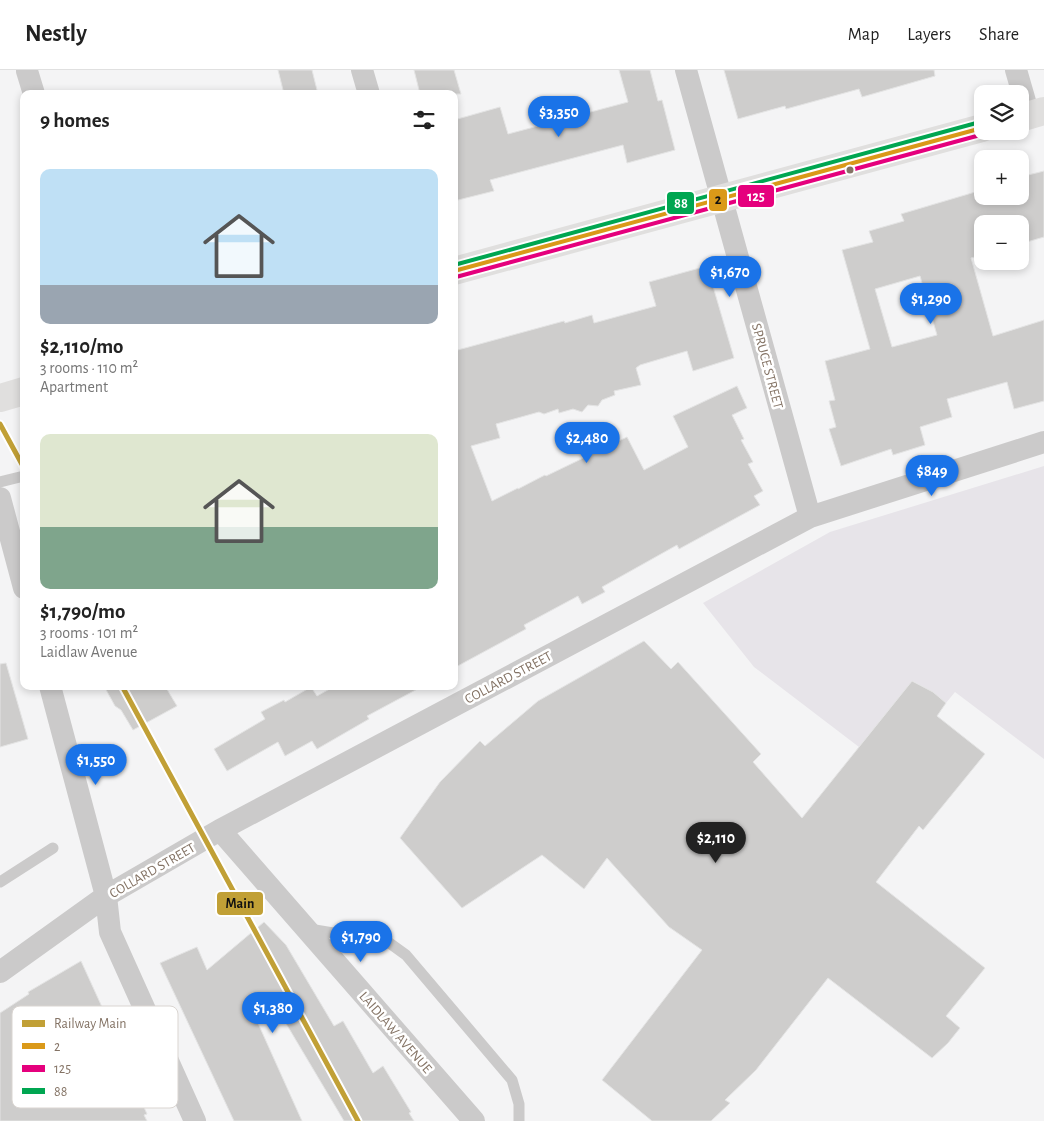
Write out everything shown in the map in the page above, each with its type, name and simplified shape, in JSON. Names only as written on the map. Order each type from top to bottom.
[{"type":"main road","points":[[458,270],[974,130]]},
{"type":"main road","points":[[0,398],[20,392]]},
{"type":"street","points":[[362,70],[368,90]]},
{"type":"street","name":"SPRUCE STREET","points":[[686,70],[810,517]]},
{"type":"street","points":[[1016,70],[1031,115]]},
{"type":"street","points":[[27,71],[33,90]]},
{"type":"street","name":"COLLARD STREET","points":[[0,972],[106,896],[220,830],[810,517],[1044,442]]},
{"type":"street","points":[[0,498],[18,547],[20,561]]},
{"type":"street","points":[[51,690],[106,896],[110,932],[143,1006]]},
{"type":"street","name":"LAIDLAW AVENUE","points":[[220,830],[474,1121]]},
{"type":"street","points":[[178,1083],[195,1121]]},
{"type":"lane","points":[[0,482],[20,477]]},
{"type":"lane","points":[[0,882],[53,848]]},
{"type":"lane","points":[[306,928],[388,942],[406,955],[512,1080],[519,1104],[519,1121]]},
{"type":"shaded area","points":[[1044,466],[1044,759],[955,692],[946,703],[933,692],[913,681],[859,747],[754,667],[703,603],[830,532]]},
{"type":"building","points":[[278,70],[312,70],[317,90],[283,90]]},
{"type":"building","points":[[414,70],[454,70],[461,94],[458,94],[458,90],[419,90]]},
{"type":"building","points":[[619,70],[650,70],[658,101],[662,100],[675,150],[627,163],[623,145],[490,180],[494,191],[458,200],[458,119],[500,107],[508,134],[628,102]]},
{"type":"building","points":[[724,70],[934,70],[935,76],[862,97],[859,89],[786,109],[785,106],[738,119]]},
{"type":"building","points":[[1044,171],[1044,237],[1029,241],[1029,215],[974,215],[974,257],[971,258],[993,336],[1044,320],[1044,401],[1014,409],[1007,382],[947,399],[952,417],[920,427],[925,445],[893,455],[891,449],[841,466],[829,429],[836,427],[829,401],[835,400],[825,361],[870,349],[842,250],[873,242],[869,231],[904,221],[901,214],[974,192],[974,205],[1029,205],[1029,175]],"holes":[[[920,276],[937,335],[892,347],[875,289]]]},
{"type":"building","points":[[707,266],[734,358],[693,371],[687,351],[640,365],[636,368],[641,385],[614,391],[615,395],[602,400],[598,406],[588,405],[582,412],[573,409],[559,413],[558,409],[544,414],[539,412],[496,424],[500,438],[471,446],[492,501],[627,437],[644,470],[688,447],[673,416],[737,386],[747,408],[732,415],[744,439],[741,440],[753,462],[748,464],[763,491],[754,496],[760,505],[679,549],[677,545],[602,587],[605,592],[582,604],[578,596],[524,625],[526,629],[458,666],[458,350],[564,321],[565,323],[592,315],[594,323],[656,306],[649,282]]},
{"type":"building","points":[[644,641],[671,669],[678,662],[761,754],[753,762],[802,818],[912,681],[933,692],[946,703],[937,716],[985,754],[923,830],[919,826],[876,882],[985,968],[946,1016],[960,1028],[932,1058],[828,978],[756,1070],[725,1100],[730,1103],[711,1121],[652,1121],[602,1080],[702,950],[669,927],[607,858],[584,889],[542,855],[462,908],[400,838],[440,782],[480,741],[485,746],[538,701]]},
{"type":"building","points":[[6,663],[28,739],[0,747],[0,664]]},
{"type":"building","points":[[106,690],[167,690],[177,706],[133,730],[121,710],[115,706]]},
{"type":"building","points":[[306,690],[313,690],[317,696],[328,690],[416,690],[367,716],[369,719],[317,749],[312,741],[285,756],[278,742],[227,771],[214,749],[265,719],[261,712],[284,700],[285,702]]},
{"type":"building","points":[[264,922],[286,945],[334,1026],[343,1021],[373,1073],[383,1066],[411,1112],[409,1113],[414,1121],[344,1121],[278,1010],[257,1021],[302,1121],[234,1121],[160,963],[197,947],[207,970]]},
{"type":"building","points":[[81,961],[102,1006],[12,1006],[12,1108],[144,1108],[147,1114],[144,1115],[147,1121],[0,1121],[0,1013],[29,994],[28,992]]},
{"type":"rail line","name":"Main","points":[[0,424],[20,461]]},
{"type":"rail line","name":"Main","points":[[124,690],[358,1121]]},
{"type":"transit line","name":"88","points":[[458,264],[974,124]]},
{"type":"transit line","name":"2","points":[[458,270],[974,130]]},
{"type":"transit line","name":"125","points":[[458,276],[974,137]]}]
